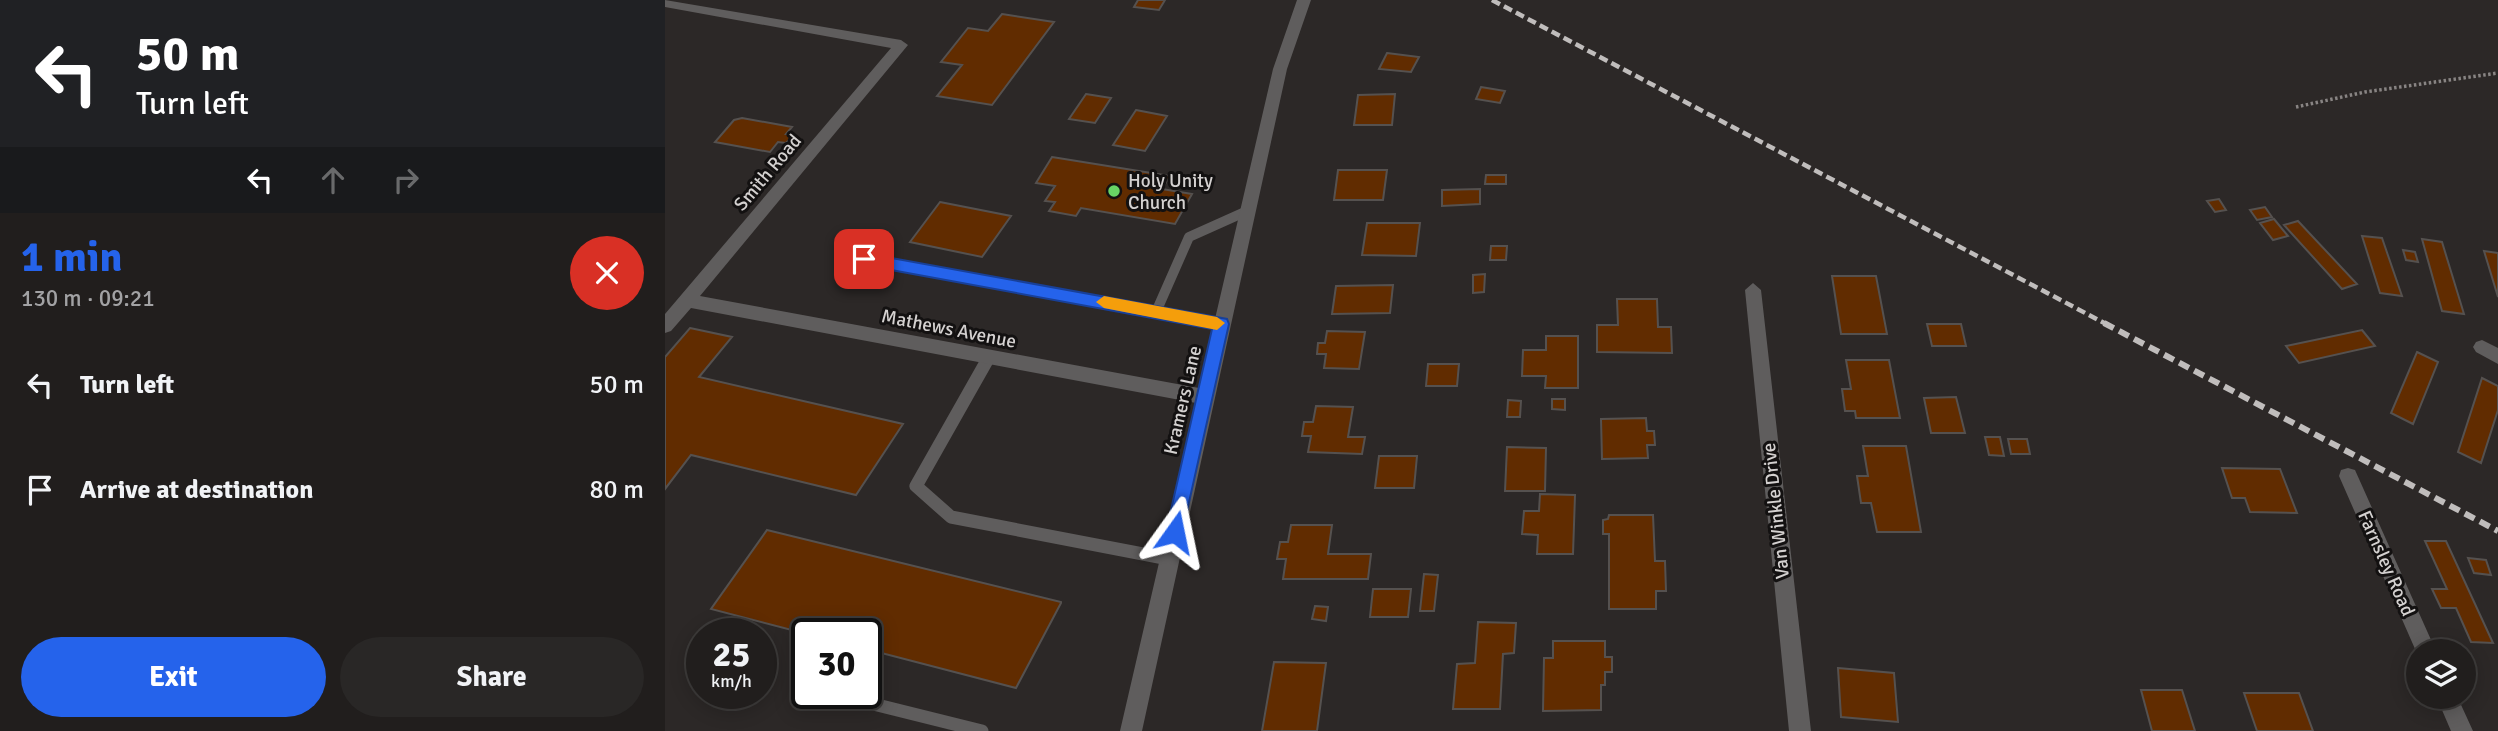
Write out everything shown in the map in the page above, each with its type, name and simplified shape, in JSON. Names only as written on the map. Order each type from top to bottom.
[{"type":"street","name":"Kramers Lane","points":[[1131,731],[1204,397],[1280,69],[1304,0]]},
{"type":"street","name":"Smith Road","points":[[665,3],[901,45],[665,326]]},
{"type":"street","name":"Van Winkle Drive","points":[[1753,290],[1800,731]]},
{"type":"street","name":"Mathews Avenue","points":[[687,300],[1204,397]]},
{"type":"street","points":[[2490,347],[2498,357]]},
{"type":"street","name":"Farnsley Road","points":[[2348,476],[2421,639]]},
{"type":"street","points":[[2452,709],[2462,731]]},
{"type":"lane","points":[[1156,312],[1189,237],[1247,211]]},
{"type":"lane","points":[[864,259],[1221,324]]},
{"type":"lane","points":[[989,357],[916,486],[951,517],[1168,559]]},
{"type":"lane","points":[[882,706],[982,731]]},
{"type":"path","points":[[2296,107],[2365,92],[2498,73]]},
{"type":"building","points":[[1138,0],[1165,0],[1159,10],[1134,7]]},
{"type":"building","points":[[1002,14],[1054,22],[992,105],[937,96],[962,65],[941,62],[968,28],[988,31]]},
{"type":"building","points":[[1387,53],[1419,57],[1411,72],[1379,69]]},
{"type":"building","points":[[1481,87],[1505,91],[1500,103],[1476,99]]},
{"type":"building","points":[[1086,94],[1111,98],[1095,123],[1069,119]]},
{"type":"building","points":[[1395,94],[1392,125],[1354,125],[1358,95]]},
{"type":"building","points":[[1136,110],[1167,116],[1145,151],[1113,145]]},
{"type":"building","points":[[742,118],[792,127],[786,134],[794,135],[786,143],[778,142],[770,152],[715,142],[734,120]]},
{"type":"building","name":"Holy Unity Church","points":[[1052,157],[1170,176],[1162,189],[1192,194],[1175,224],[1081,208],[1076,216],[1049,211],[1055,202],[1045,201],[1055,186],[1036,183]]},
{"type":"building","points":[[1338,170],[1387,170],[1383,200],[1334,200]]},
{"type":"building","points":[[1486,175],[1506,175],[1506,184],[1485,184]]},
{"type":"building","points":[[1480,189],[1480,204],[1442,206],[1442,190]]},
{"type":"building","points":[[2219,199],[2226,210],[2215,212],[2207,201]]},
{"type":"building","points":[[940,202],[1011,216],[982,257],[910,242]]},
{"type":"building","points":[[2265,207],[2272,217],[2257,220],[2250,210]]},
{"type":"building","points":[[2274,219],[2288,236],[2273,240],[2260,223]]},
{"type":"building","points":[[2298,221],[2357,284],[2342,289],[2284,225]]},
{"type":"building","points":[[1367,223],[1420,223],[1416,256],[1362,255]]},
{"type":"building","points":[[2362,236],[2382,238],[2402,296],[2380,293]]},
{"type":"building","points":[[2422,239],[2442,242],[2464,314],[2442,311]]},
{"type":"building","points":[[1491,246],[1507,246],[1506,260],[1490,260]]},
{"type":"building","points":[[2403,250],[2415,252],[2418,262],[2406,260]]},
{"type":"building","points":[[2484,251],[2498,253],[2498,297]]},
{"type":"building","points":[[1485,274],[1484,292],[1473,293],[1473,275]]},
{"type":"building","points":[[1832,276],[1876,276],[1887,334],[1841,334]]},
{"type":"building","points":[[1393,285],[1390,313],[1332,314],[1336,286]]},
{"type":"building","points":[[1617,299],[1657,299],[1658,327],[1671,327],[1672,353],[1597,352],[1597,325],[1618,325]]},
{"type":"building","points":[[1927,324],[1961,324],[1966,346],[1932,346]]},
{"type":"building","points":[[690,328],[732,337],[699,377],[903,424],[856,495],[691,455],[665,489],[665,357]]},
{"type":"building","points":[[2362,330],[2375,346],[2299,363],[2286,346]]},
{"type":"building","points":[[1327,331],[1365,332],[1359,369],[1324,368],[1326,354],[1317,354],[1318,343],[1325,343]]},
{"type":"building","points":[[1546,336],[1578,336],[1578,388],[1545,388],[1546,376],[1522,376],[1523,350],[1546,350]]},
{"type":"building","points":[[2417,352],[2438,362],[2413,424],[2391,413]]},
{"type":"building","points":[[1846,360],[1889,360],[1900,418],[1856,418],[1855,411],[1845,411],[1842,389],[1851,389]]},
{"type":"building","points":[[1428,364],[1459,364],[1457,386],[1426,386]]},
{"type":"building","points":[[2482,378],[2498,386],[2498,410],[2481,463],[2458,452]]},
{"type":"building","points":[[1956,397],[1965,433],[1931,433],[1924,398]]},
{"type":"building","points":[[1552,399],[1565,399],[1565,410],[1552,409]]},
{"type":"building","points":[[1508,400],[1521,401],[1520,417],[1507,417]]},
{"type":"building","points":[[1316,406],[1353,407],[1348,437],[1365,437],[1362,454],[1308,452],[1311,436],[1302,436],[1304,422],[1313,422]]},
{"type":"building","points":[[1646,418],[1647,431],[1654,431],[1655,445],[1647,445],[1648,458],[1602,459],[1601,419]]},
{"type":"building","points":[[1985,437],[2000,437],[2004,456],[1989,455]]},
{"type":"building","points":[[2008,439],[2027,439],[2030,454],[2011,454]]},
{"type":"building","points":[[1863,446],[1906,446],[1921,532],[1877,532],[1871,503],[1861,503],[1857,476],[1868,476]]},
{"type":"building","points":[[1507,447],[1546,448],[1545,491],[1505,491]]},
{"type":"building","points":[[1379,456],[1417,456],[1414,488],[1375,488]]},
{"type":"building","points":[[2222,468],[2280,469],[2297,513],[2250,512],[2245,498],[2232,498]]},
{"type":"building","points":[[1540,494],[1575,495],[1573,554],[1537,554],[1538,535],[1522,534],[1524,511],[1539,511]]},
{"type":"building","points":[[1609,515],[1653,515],[1655,561],[1665,561],[1666,591],[1656,591],[1656,609],[1609,609],[1609,534],[1603,534],[1603,520],[1608,519]]},
{"type":"building","points":[[1291,525],[1332,525],[1328,554],[1371,554],[1368,579],[1283,579],[1286,559],[1277,559],[1280,542],[1288,542]]},
{"type":"building","points":[[767,530],[1061,602],[1016,688],[882,653],[882,618],[791,618],[791,630],[777,626],[777,618],[746,618],[711,609]]},
{"type":"building","points":[[2425,541],[2446,541],[2493,643],[2476,642],[2476,639],[2470,639],[2456,608],[2441,608],[2432,589],[2447,589]]},
{"type":"building","points":[[2468,558],[2486,560],[2491,575],[2474,573]]},
{"type":"building","points":[[1424,574],[1438,575],[1434,611],[1420,611]]},
{"type":"building","points":[[1373,589],[1411,589],[1408,617],[1370,617]]},
{"type":"building","points":[[1315,606],[1328,607],[1326,621],[1312,619]]},
{"type":"building","points":[[1478,622],[1516,623],[1514,653],[1503,654],[1500,709],[1453,709],[1457,664],[1475,663]]},
{"type":"building","points":[[1553,641],[1605,641],[1605,657],[1612,657],[1612,672],[1605,672],[1605,685],[1601,685],[1601,710],[1543,711],[1544,658],[1553,658]]},
{"type":"building","points":[[1274,662],[1326,663],[1317,731],[1262,731]]},
{"type":"building","points":[[1838,668],[1894,673],[1898,722],[1841,717]]},
{"type":"building","points":[[2141,690],[2182,690],[2195,731],[2152,731]]},
{"type":"building","points":[[2244,693],[2299,693],[2313,731],[2257,731]]},
{"type":"railway","points":[[1492,0],[2108,325]]},
{"type":"railway","points":[[2104,323],[2498,531]]},
{"type":"slow traffic","points":[[1104,302],[1217,323]]},
{"type":"place","name":"Holy Unity Church","points":[[1114,191]]},
{"type":"route","points":[[864,259],[1221,324],[1175,532]]}]
